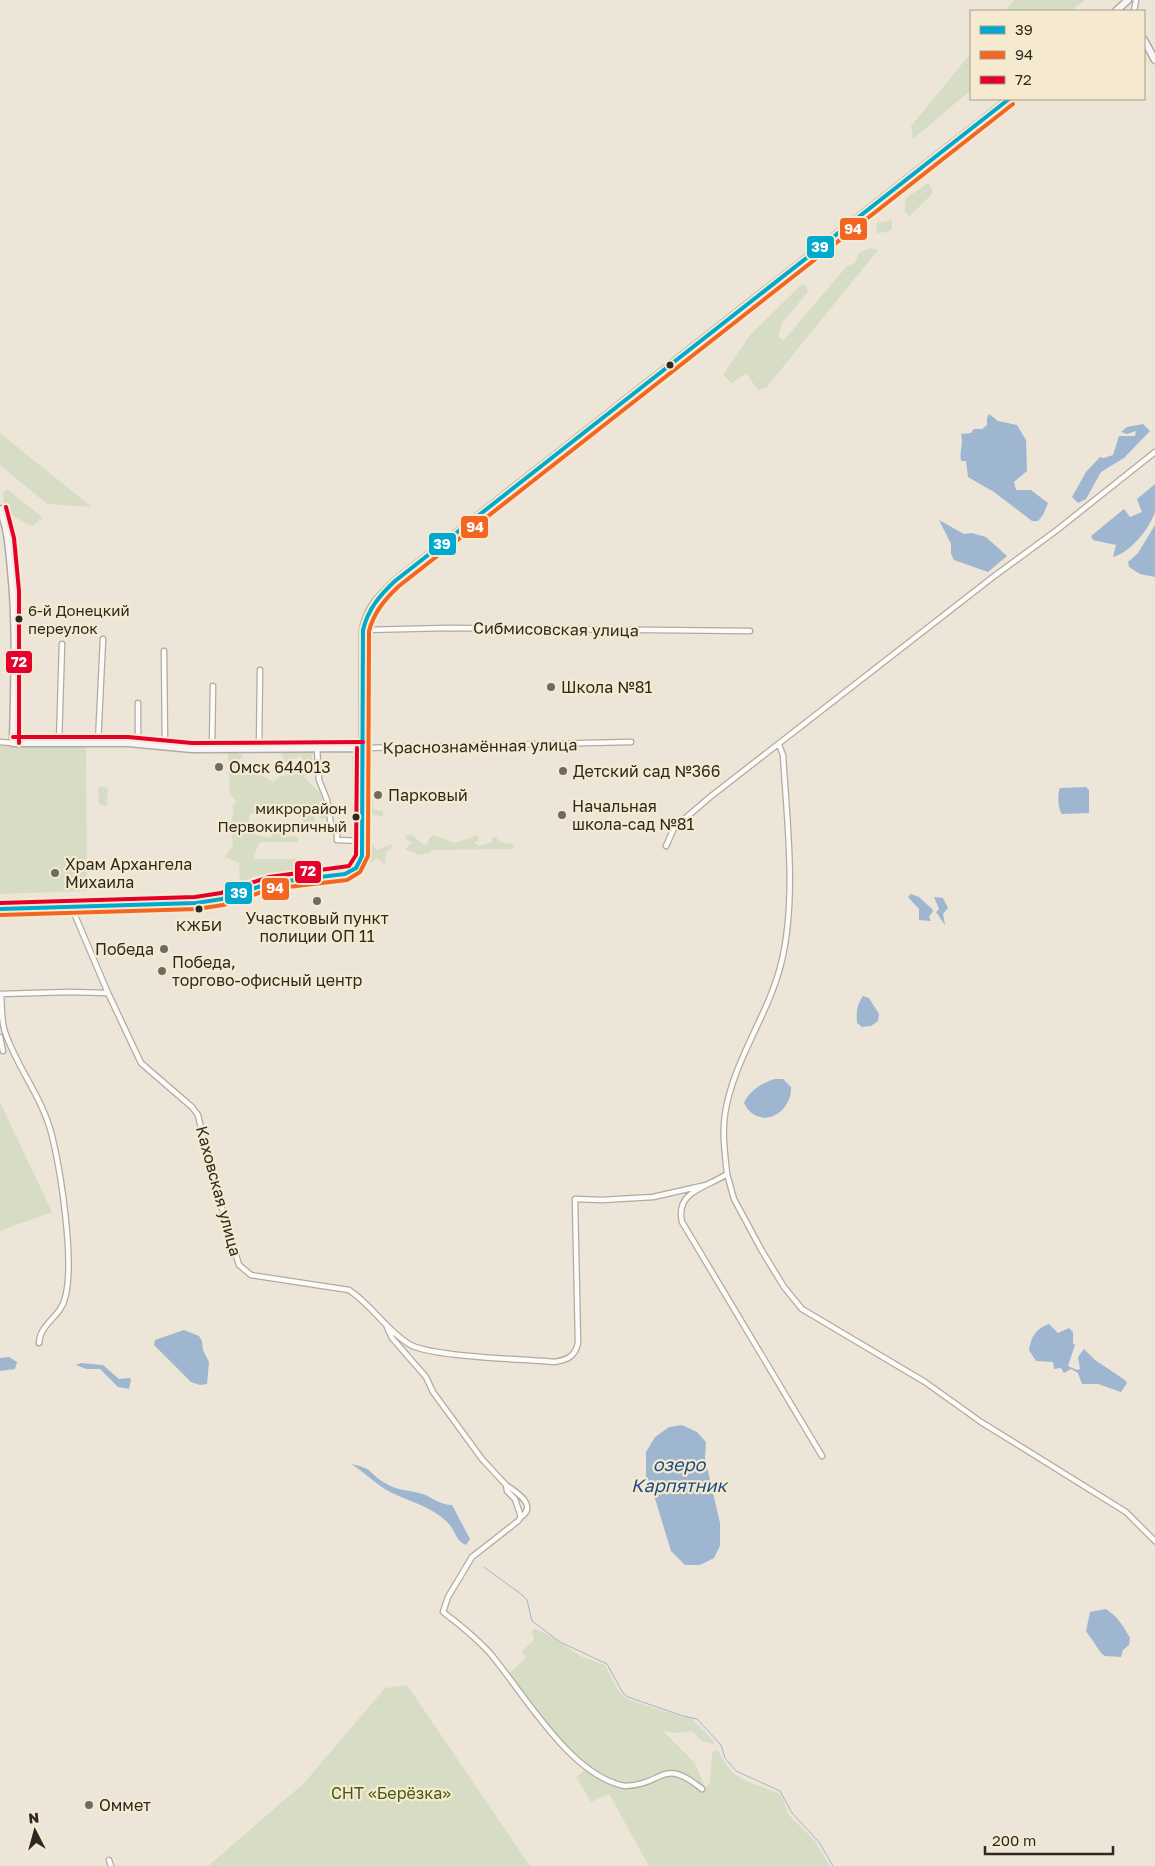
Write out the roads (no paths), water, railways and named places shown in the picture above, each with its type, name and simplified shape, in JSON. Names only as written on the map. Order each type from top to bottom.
[{"type":"main road","points":[[1117,10],[1128,0]]},
{"type":"main road","points":[[1145,42],[1155,60]]},
{"type":"main road","points":[[0,909],[208,902],[270,882],[345,874],[356,868],[361,860],[362,841],[363,630],[374,602],[394,581],[1008,100]]},
{"type":"main road","points":[[0,510],[6,527],[9,548],[15,626],[12,742]]},
{"type":"main road","name":"Краснознамённая улица","points":[[12,742],[59,744],[138,743],[212,748],[363,748]]},
{"type":"street","points":[[666,846],[674,828],[685,817],[1155,452]]},
{"type":"street","name":"Сибмисовская улица","points":[[363,630],[457,628],[750,631]]},
{"type":"street","points":[[98,743],[103,639]]},
{"type":"street","points":[[59,744],[62,644]]},
{"type":"street","points":[[164,651],[165,746]]},
{"type":"street","points":[[259,748],[260,670]]},
{"type":"street","points":[[212,748],[213,686]]},
{"type":"street","points":[[138,702],[138,743]]},
{"type":"street","name":"Краснознамённая улица","points":[[0,742],[12,742]]},
{"type":"street","name":"Краснознамённая улица","points":[[363,748],[631,742]]},
{"type":"street","points":[[779,745],[783,756],[787,823],[787,935],[773,992],[745,1054],[725,1111],[723,1134],[726,1174],[734,1199],[762,1252],[784,1287],[802,1309],[925,1382],[980,1422],[1126,1512],[1155,1541]]},
{"type":"street","points":[[317,748],[319,780],[327,800],[331,825],[337,834],[337,840],[362,841]]},
{"type":"street","name":"Каховская улица","points":[[71,906],[108,993],[141,1063],[192,1107],[198,1115],[210,1168],[239,1265],[251,1275],[337,1286],[350,1290],[359,1296],[385,1324]]},
{"type":"street","points":[[39,1343],[42,1330],[61,1310],[66,1298],[66,1227],[49,1123],[5,1031],[0,994],[108,993]]},
{"type":"street","points":[[0,1036],[4,1052]]},
{"type":"street","points":[[726,1174],[688,1196],[681,1204],[682,1222],[822,1456]]},
{"type":"street","points":[[385,1324],[410,1346],[425,1350],[554,1362],[565,1360],[573,1355],[578,1343],[576,1199],[602,1200],[653,1197],[706,1185]]},
{"type":"street","points":[[385,1324],[392,1338],[426,1377],[433,1392],[482,1459],[506,1485],[522,1496],[528,1508],[526,1513],[472,1557],[448,1597],[443,1612],[470,1633],[488,1652],[561,1745],[588,1769],[625,1786],[675,1772],[702,1789]]},
{"type":"street","points":[[506,1485],[507,1491],[517,1504],[521,1517]]},
{"type":"street","points":[[109,1860],[111,1866]]},
{"type":"water","points":[[989,414],[998,421],[1017,425],[1026,440],[1027,471],[1014,482],[1016,490],[1031,490],[1048,503],[1038,521],[1032,521],[994,492],[968,477],[966,461],[961,461],[961,434],[971,433],[974,429],[982,429],[987,425]]},
{"type":"water","points":[[1143,424],[1150,431],[1124,458],[1101,472],[1086,499],[1078,503],[1072,497],[1086,472],[1100,457],[1104,458],[1113,455],[1119,436],[1135,436],[1136,431],[1127,434],[1121,432],[1127,427]]},
{"type":"water","points":[[1155,484],[1155,512],[1149,525],[1126,551],[1113,557],[1116,545],[1093,540],[1091,536],[1124,509],[1130,517],[1142,512],[1137,499]]},
{"type":"water","points":[[939,520],[964,534],[972,533],[986,537],[1007,556],[988,572],[954,560],[951,554],[951,544]]},
{"type":"water","points":[[1155,525],[1155,577],[1140,574],[1129,567],[1128,562],[1138,553]]},
{"type":"water","points":[[1086,787],[1089,790],[1089,813],[1062,814],[1058,801],[1060,788]]},
{"type":"water","points":[[911,894],[919,897],[932,909],[933,911],[929,917],[931,921],[919,920],[919,909],[908,897]]},
{"type":"water","points":[[934,897],[943,898],[948,908],[943,914],[945,925],[936,912],[939,909]]},
{"type":"water","points":[[863,996],[869,998],[879,1014],[878,1021],[871,1026],[862,1027],[857,1023],[857,1009]]},
{"type":"water","points":[[774,1079],[783,1079],[791,1087],[790,1097],[786,1105],[780,1112],[765,1118],[750,1112],[744,1103],[749,1094],[756,1088]]},
{"type":"water","points":[[1049,1324],[1058,1333],[1069,1328],[1073,1332],[1073,1343],[1075,1345],[1068,1366],[1077,1370],[1080,1369],[1078,1357],[1084,1349],[1095,1360],[1125,1380],[1127,1383],[1121,1392],[1098,1384],[1082,1384],[1078,1373],[1071,1369],[1064,1373],[1061,1368],[1054,1369],[1053,1362],[1036,1361],[1029,1350],[1031,1341],[1037,1331]]},
{"type":"water","points":[[184,1330],[199,1336],[202,1341],[203,1350],[209,1362],[207,1384],[200,1385],[191,1382],[154,1345],[155,1340]]},
{"type":"water","points":[[9,1357],[17,1362],[15,1369],[0,1371],[0,1358]]},
{"type":"water","points":[[81,1363],[103,1365],[119,1379],[130,1378],[129,1389],[118,1387],[100,1369],[86,1369],[76,1365]]},
{"type":"water","name":"озеро Карпятник","points":[[682,1425],[697,1432],[706,1442],[705,1458],[720,1523],[720,1546],[714,1558],[700,1565],[685,1565],[671,1551],[653,1492],[646,1479],[646,1452],[655,1437],[669,1427]]},
{"type":"water","points":[[351,1464],[368,1470],[394,1488],[423,1494],[440,1503],[452,1505],[470,1539],[466,1545],[441,1517],[387,1490]]},
{"type":"water","points":[[1106,1609],[1115,1616],[1130,1638],[1129,1645],[1123,1650],[1121,1657],[1105,1656],[1086,1631],[1090,1612]]},
{"type":"waterway","points":[[484,1567],[527,1600],[532,1621],[560,1642],[607,1664],[623,1693],[628,1697],[697,1719],[721,1745],[725,1758],[736,1771],[780,1791],[792,1813],[819,1842],[833,1866]]},
{"type":"place","name":"6-й Донецкий переулок","points":[[19,619]]},
{"type":"place","name":"Школа №81","points":[[551,687]]},
{"type":"place","name":"Омск 644013","points":[[219,767]]},
{"type":"place","name":"Детский сад №366","points":[[563,771]]},
{"type":"place","name":"Парковый","points":[[378,795]]},
{"type":"place","name":"Начальная школа-сад №81","points":[[562,815]]},
{"type":"place","name":"микрорайон Первокирпичный","points":[[356,817]]},
{"type":"place","name":"Храм Архангела Михаила","points":[[55,873]]},
{"type":"place","name":"Участковый пункт полиции ОП 11","points":[[317,901]]},
{"type":"place","name":"КЖБИ","points":[[199,909]]},
{"type":"place","name":"Победа","points":[[164,949]]},
{"type":"place","name":"Победа, торгово-офисный центр","points":[[162,971]]},
{"type":"place","name":"Оммет","points":[[89,1805]]},
{"type":"park label","name":"СНТ «Берёзка»","points":[[391,1793]]}]
